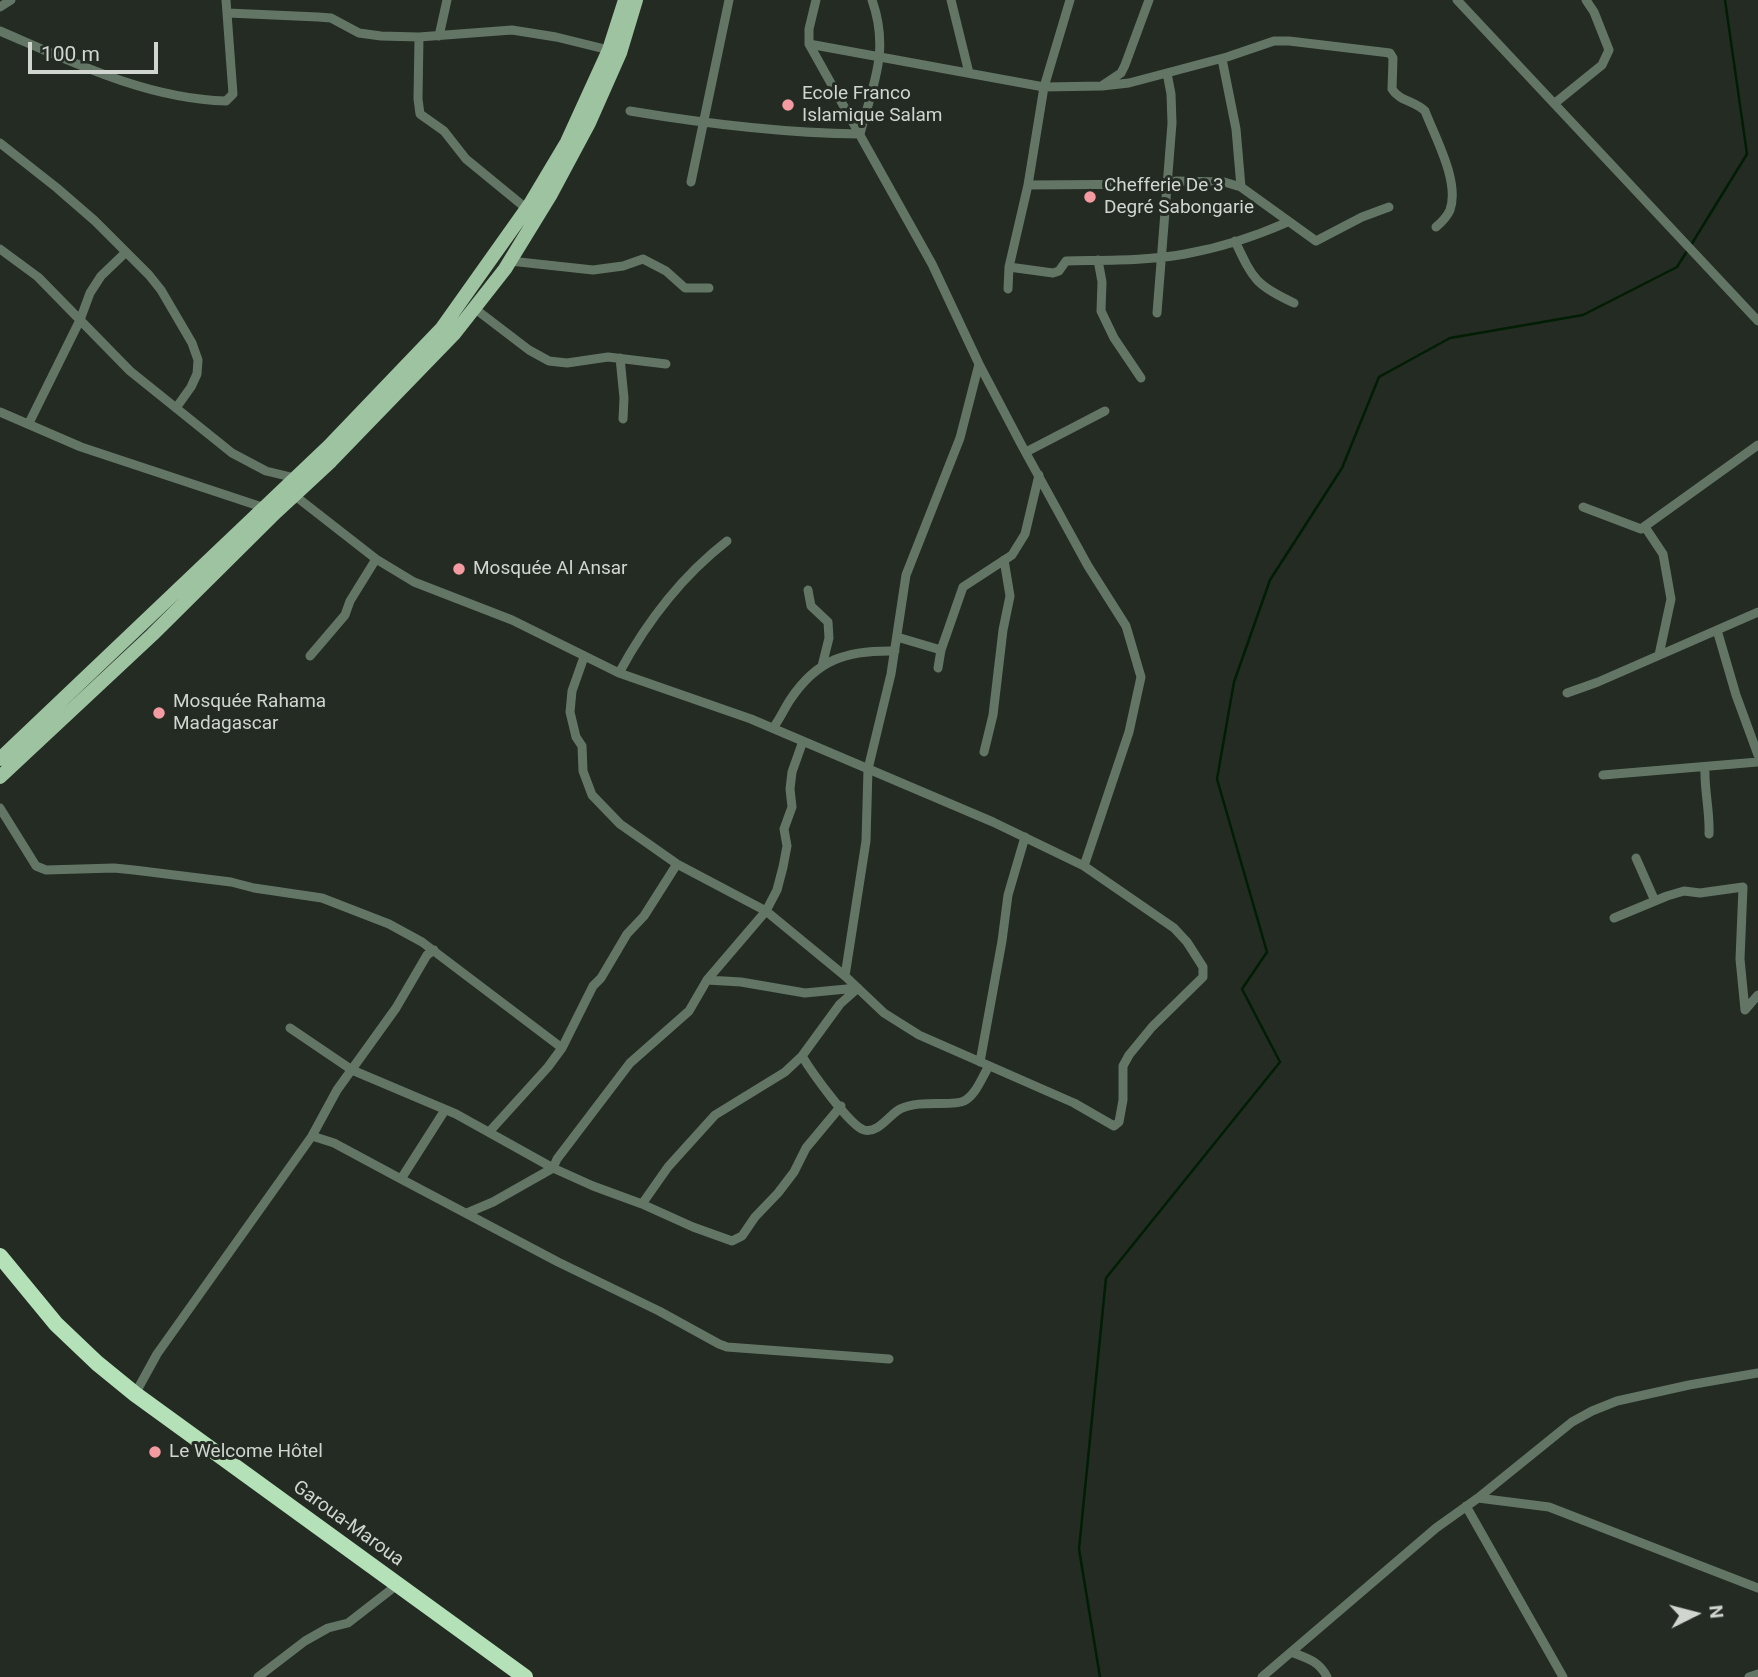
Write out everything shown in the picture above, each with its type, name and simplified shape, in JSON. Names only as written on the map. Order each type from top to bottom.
[{"type":"highway","name":"Garoua-Maroua","points":[[0,1256],[56,1324],[135,1394],[525,1677]]},
{"type":"main road","points":[[0,776],[152,635],[270,510],[295,478],[330,446],[442,328],[527,209],[566,142],[609,50],[625,0]]},
{"type":"main road","points":[[0,759],[270,510],[294,495],[331,461],[454,334],[510,261],[551,194],[589,123],[620,53],[636,0]]},
{"type":"street","points":[[0,7],[11,0]]},
{"type":"street","points":[[0,31],[54,55],[148,89],[173,96],[226,101],[232,98],[233,94],[226,0]]},
{"type":"street","points":[[439,36],[447,0]]},
{"type":"street","points":[[691,182],[729,0]]},
{"type":"street","points":[[816,0],[809,29],[809,44],[932,264],[979,364],[1088,566],[1126,626],[1141,677],[1129,732],[1084,866]]},
{"type":"street","points":[[860,134],[880,58],[880,24],[872,0]]},
{"type":"street","points":[[951,0],[969,73]]},
{"type":"street","points":[[1008,289],[1009,267],[1028,185],[1044,87],[1069,0]]},
{"type":"street","points":[[1102,86],[1121,73],[1150,0]]},
{"type":"street","points":[[1457,0],[1758,321]]},
{"type":"street","points":[[1555,103],[1602,65],[1609,50],[1594,12],[1586,0]]},
{"type":"street","points":[[228,13],[331,18],[359,33],[419,37],[512,30],[609,50]]},
{"type":"street","points":[[419,37],[420,114],[444,131],[466,159],[527,209]]},
{"type":"street","points":[[809,44],[1044,87],[1129,83],[1222,59],[1274,41],[1390,53],[1393,58],[1392,89],[1401,99],[1425,111],[1450,174],[1450,211],[1436,227]]},
{"type":"street","points":[[1222,59],[1236,129],[1241,187]]},
{"type":"street","points":[[1121,73],[1129,83]]},
{"type":"street","points":[[1157,313],[1172,123],[1167,73]]},
{"type":"street","points":[[630,111],[702,124],[793,133],[860,134]]},
{"type":"street","points":[[0,143],[57,187],[161,289],[198,360],[194,380],[177,408]]},
{"type":"street","points":[[1028,185],[1224,182],[1241,187],[1311,239],[1319,241],[1362,217],[1390,207]]},
{"type":"street","points":[[1009,267],[1053,273],[1059,271],[1066,261],[1186,254],[1235,241],[1288,222]]},
{"type":"street","points":[[1235,241],[1250,274],[1268,291],[1294,303]]},
{"type":"street","points":[[0,249],[38,277],[130,371],[232,453],[266,471],[295,478]]},
{"type":"street","points":[[29,423],[95,284],[125,253]]},
{"type":"street","points":[[510,261],[593,270],[624,266],[643,259],[666,271],[685,288],[709,288]]},
{"type":"street","points":[[1098,260],[1102,282],[1101,311],[1114,338],[1141,378]]},
{"type":"street","points":[[474,309],[529,350],[549,361],[567,363],[620,358],[666,365]]},
{"type":"street","points":[[620,358],[624,398],[622,419]]},
{"type":"street","points":[[845,976],[866,841],[868,769],[891,674],[906,575],[960,438],[979,364]]},
{"type":"street","points":[[1026,452],[1105,411]]},
{"type":"street","points":[[0,412],[81,447],[270,510]]},
{"type":"street","points":[[1583,507],[1636,528],[1645,527],[1757,449]]},
{"type":"street","points":[[938,668],[941,650],[963,587],[1012,555],[1024,534],[1039,475]]},
{"type":"street","points":[[294,495],[376,559],[414,582],[512,621],[619,673],[773,728],[1025,837],[1084,866],[1174,928],[1203,967],[1203,977],[1152,1027],[1129,1055],[1123,1066],[1123,1100],[1117,1125],[1110,1124],[1074,1103],[919,1035],[884,1013],[845,976],[766,911],[677,864],[620,824],[592,795],[583,771],[582,747],[576,737],[570,712],[572,691],[584,657]]},
{"type":"street","points":[[1645,527],[1663,554],[1671,599],[1659,655]]},
{"type":"street","points":[[619,673],[637,639],[674,593],[699,563],[727,541]]},
{"type":"street","points":[[310,656],[345,615],[350,601],[376,559]]},
{"type":"street","points":[[984,752],[993,715],[1010,596],[1004,560]]},
{"type":"street","points":[[808,590],[811,606],[828,622],[829,638],[822,666]]},
{"type":"street","points":[[1567,693],[1758,612]]},
{"type":"street","points":[[1717,630],[1736,695],[1758,755]]},
{"type":"street","points":[[897,637],[941,650]]},
{"type":"street","points":[[773,728],[814,670],[850,654],[873,650],[895,651]]},
{"type":"street","points":[[467,1213],[493,1202],[553,1168],[630,1063],[689,1010],[707,980],[766,911],[777,890],[783,867],[787,846],[784,830],[792,807],[792,772],[803,741]]},
{"type":"street","points":[[1603,775],[1758,762]]},
{"type":"street","points":[[1705,767],[1704,788],[1710,817],[1709,834]]},
{"type":"street","points":[[0,808],[36,866],[47,870],[114,868],[231,882],[322,898],[389,923],[434,950],[562,1048]]},
{"type":"street","points":[[802,1056],[816,1078],[853,1123],[869,1131],[883,1124],[900,1109],[932,1102],[962,1102],[971,1096],[984,1064],[1008,895],[1025,837]]},
{"type":"street","points":[[1636,858],[1655,901]]},
{"type":"street","points":[[490,1131],[562,1048],[593,986],[601,978],[627,934],[644,916],[677,864]]},
{"type":"street","points":[[1614,918],[1684,891],[1700,893],[1743,887],[1740,959],[1745,1010],[1758,995]]},
{"type":"street","points":[[135,1394],[157,1354],[312,1136],[337,1090],[396,1007],[427,955],[434,950]]},
{"type":"street","points":[[707,980],[741,982],[805,993],[858,988]]},
{"type":"street","points":[[642,1204],[668,1167],[715,1115],[785,1072],[802,1056],[839,1004],[858,988]]},
{"type":"street","points":[[290,1028],[352,1070],[490,1131],[553,1168],[733,1241],[737,1241],[778,1193],[794,1172],[806,1148],[841,1107]]},
{"type":"street","points":[[401,1179],[446,1110]]},
{"type":"street","points":[[312,1136],[334,1143],[719,1344],[727,1347],[889,1360]]},
{"type":"street","points":[[1262,1677],[1436,1528],[1478,1498],[1572,1422],[1592,1410],[1617,1401],[1758,1373]]},
{"type":"street","points":[[1478,1498],[1549,1507],[1758,1588]]},
{"type":"street","points":[[1466,1506],[1563,1677]]},
{"type":"street","points":[[258,1677],[305,1641],[328,1628],[348,1623],[397,1585]]},
{"type":"street","points":[[1291,1652],[1313,1660],[1327,1677]]},
{"type":"street","points":[[1749,1677],[1758,1674]]},
{"type":"waterway","points":[[1691,245],[1747,154],[1725,0]]},
{"type":"waterway","points":[[1100,1677],[1079,1549],[1106,1278],[1280,1062],[1242,989],[1267,952],[1217,779],[1234,682],[1270,580],[1342,468],[1379,377],[1450,338],[1583,315],[1677,267],[1687,251]]},
{"type":"place","name":"Ecole Franco Islamique Salam","points":[[788,105]]},
{"type":"place","name":"Chefferie De 3 Degré Sabongarie","points":[[1090,197]]},
{"type":"place","name":"Mosquée Al Ansar","points":[[459,569]]},
{"type":"place","name":"Mosquée Rahama Madagascar","points":[[159,713]]},
{"type":"place","name":"Le Welcome Hôtel","points":[[155,1452]]}]
